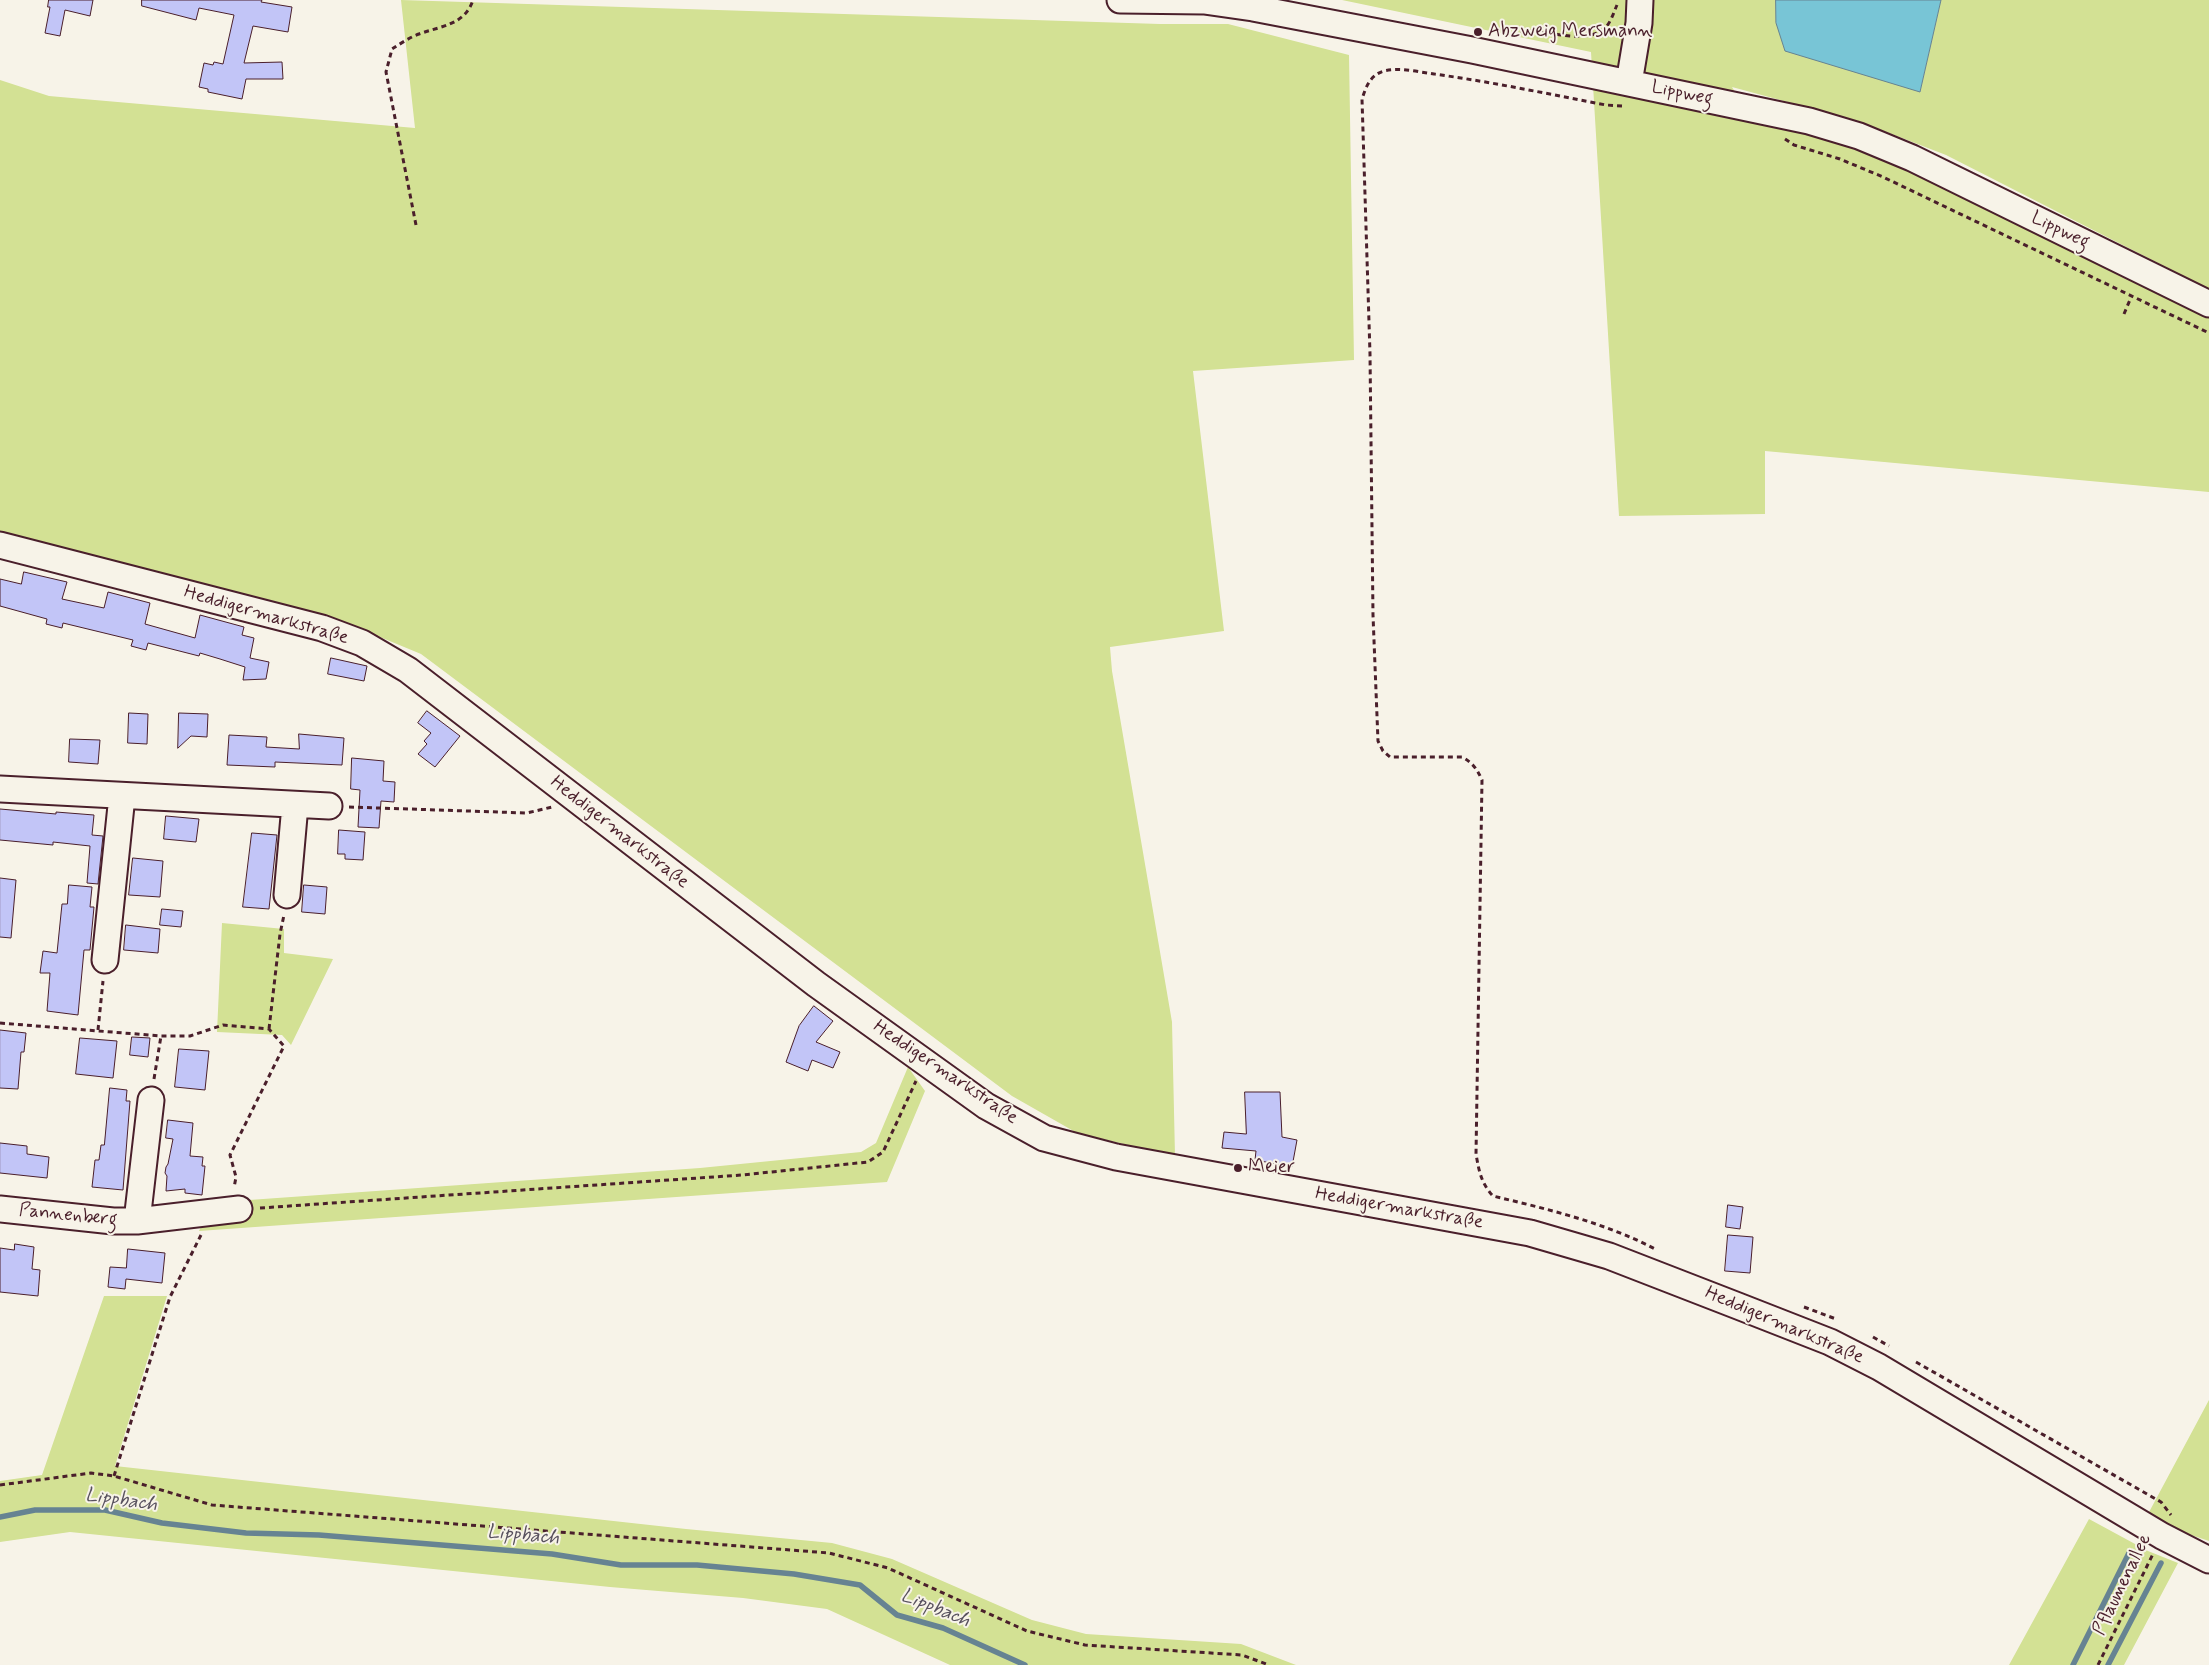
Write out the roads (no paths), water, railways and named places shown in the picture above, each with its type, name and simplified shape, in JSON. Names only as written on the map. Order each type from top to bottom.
[{"type":"street","name":"Lippweg","points":[[1120,0],[1204,1],[1253,8],[1627,94],[1808,121],[1859,136],[1912,158],[2209,304]]},
{"type":"street","points":[[1627,94],[1640,11]]},
{"type":"street","name":"Heddigermarkstraße","points":[[0,545],[322,628],[362,643],[408,670],[816,984],[986,1106],[1044,1138],[1116,1157],[1530,1233],[1609,1256],[1830,1342],[1879,1367],[2167,1526],[2209,1560]]},
{"type":"street","points":[[0,790],[329,806]]},
{"type":"street","points":[[105,960],[122,796]]},
{"type":"street","points":[[286,895],[295,805]]},
{"type":"street","name":"Pannenberg","points":[[137,1221],[151,1100]]},
{"type":"street","name":"Pannenberg","points":[[0,1209],[113,1221],[137,1221],[227,1211]]},
{"type":"water","points":[[1776,0],[1941,0],[1920,92],[1785,51],[1776,23]]},
{"type":"waterway","name":"Lippbach","points":[[0,1517],[35,1510],[105,1510],[162,1523],[246,1533],[319,1535],[552,1554],[621,1565],[697,1565],[794,1574],[860,1585],[897,1615],[943,1628],[1025,1665]]},
{"type":"waterway","points":[[2073,1665],[2129,1553]]},
{"type":"waterway","points":[[2108,1665],[2161,1563]]},
{"type":"place","name":"Abzweig Mersmann","points":[[1478,32]]},
{"type":"place","name":"Meier","points":[[1238,1168]]}]
